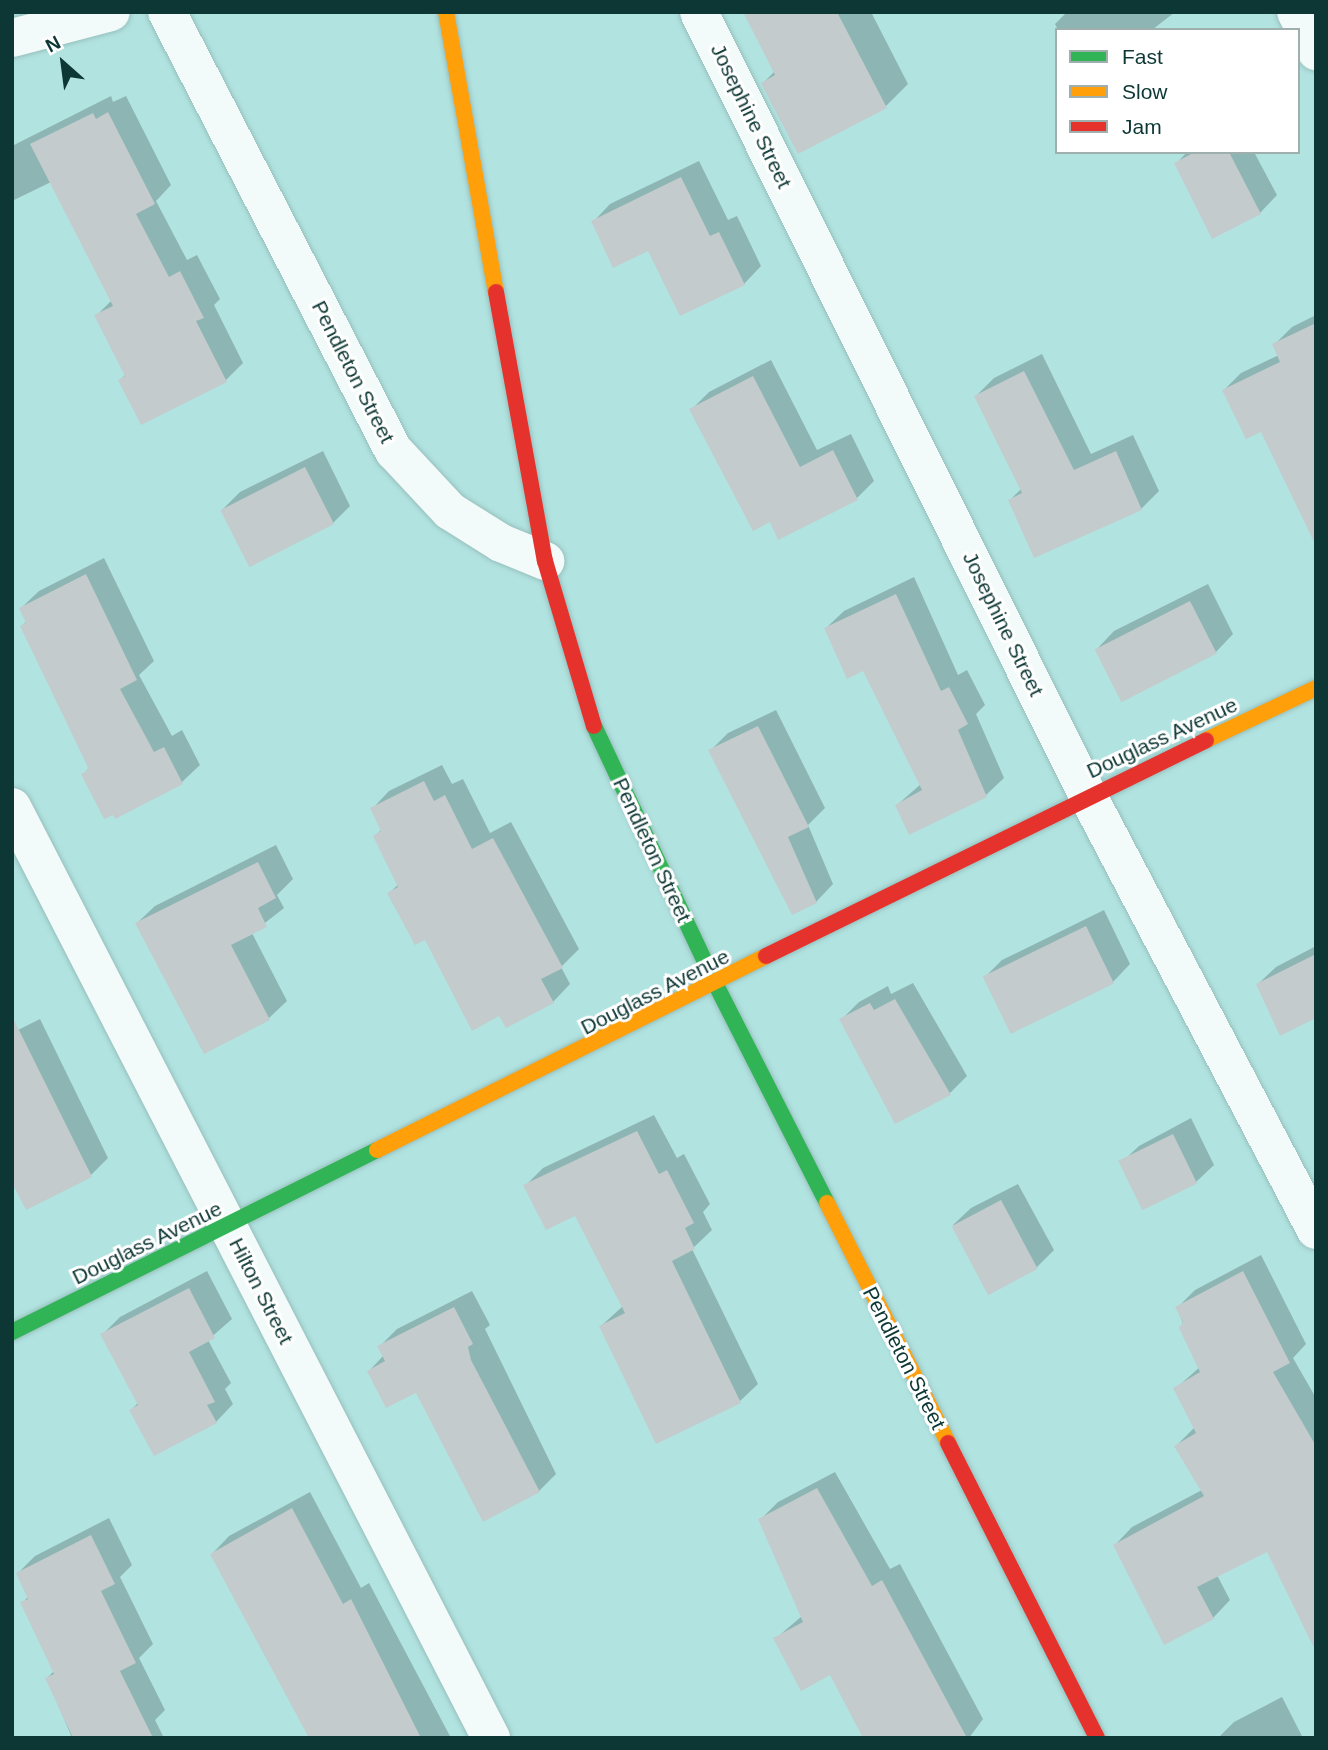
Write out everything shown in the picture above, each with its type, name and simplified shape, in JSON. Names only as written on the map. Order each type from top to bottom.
[{"type":"main road","points":[[446,12],[545,561]]},
{"type":"main road","name":"Pendleton Street","points":[[545,561],[589,716],[716,985],[1097,1738]]},
{"type":"main road","name":"Douglass Avenue","points":[[12,1332],[716,985],[1088,796],[1316,688]]},
{"type":"street","points":[[12,38],[111,12]]},
{"type":"street","name":"Pendleton Street","points":[[167,12],[394,451],[450,511],[501,543],[545,561]]},
{"type":"street","name":"Josephine Street","points":[[699,12],[1088,796],[1316,1230]]},
{"type":"street","points":[[1296,12],[1316,51]]},
{"type":"street","name":"Hilton Street","points":[[12,807],[491,1738]]},
{"type":"building","points":[[743,12],[837,12],[887,108],[798,154],[761,83],[775,75]]},
{"type":"building","points":[[108,112],[155,204],[136,214],[169,277],[180,271],[204,318],[196,321],[227,382],[141,425],[118,380],[125,376],[94,315],[113,306],[30,144],[93,113],[96,119]]},
{"type":"building","points":[[1191,154],[1230,154],[1261,214],[1212,239],[1174,163]]},
{"type":"building","points":[[681,177],[710,236],[719,232],[745,285],[680,316],[648,251],[613,268],[591,221]]},
{"type":"building","points":[[1316,323],[1316,546],[1261,432],[1246,439],[1222,390],[1280,362],[1272,344]]},
{"type":"building","points":[[1024,371],[1074,470],[1116,451],[1142,510],[1034,558],[1008,500],[1022,493],[974,396]]},
{"type":"building","points":[[753,376],[800,467],[833,450],[858,500],[778,540],[770,522],[753,531],[689,409]]},
{"type":"building","points":[[305,467],[334,524],[249,567],[220,510]]},
{"type":"building","points":[[86,574],[137,680],[120,689],[154,752],[164,747],[183,784],[115,819],[113,815],[104,819],[81,774],[88,770],[87,765],[20,626],[26,623],[19,608]]},
{"type":"building","points":[[896,594],[941,691],[949,687],[968,724],[958,730],[987,797],[909,835],[895,805],[922,790],[863,671],[847,679],[824,628]]},
{"type":"building","points":[[1190,601],[1217,654],[1121,702],[1095,650]]},
{"type":"building","points":[[758,726],[809,827],[788,837],[817,903],[792,915],[708,750]]},
{"type":"building","points":[[424,781],[434,801],[445,795],[472,849],[493,838],[563,968],[541,979],[554,1003],[506,1028],[499,1016],[472,1031],[425,940],[415,945],[387,893],[398,887],[373,836],[381,831],[370,808]]},
{"type":"building","points":[[258,862],[276,898],[258,908],[267,927],[231,945],[270,1020],[204,1054],[135,923]]},
{"type":"building","points":[[1086,926],[1114,984],[1011,1034],[983,976]]},
{"type":"building","points":[[1316,954],[1316,1018],[1280,1036],[1256,984]]},
{"type":"building","points":[[895,999],[951,1095],[895,1124],[839,1019],[870,1003],[874,1010]]},
{"type":"building","points":[[12,1016],[92,1177],[26,1210],[12,1183]]},
{"type":"building","points":[[637,1131],[659,1174],[667,1170],[694,1223],[685,1228],[695,1249],[672,1261],[741,1403],[656,1444],[599,1326],[625,1313],[575,1216],[546,1230],[523,1185]]},
{"type":"building","points":[[1173,1134],[1197,1183],[1142,1210],[1118,1161]]},
{"type":"building","points":[[1001,1200],[1038,1269],[988,1295],[952,1226]]},
{"type":"building","points":[[1243,1271],[1290,1363],[1273,1372],[1316,1446],[1316,1652],[1267,1552],[1197,1587],[1214,1619],[1164,1645],[1113,1545],[1204,1496],[1174,1446],[1196,1433],[1173,1388],[1200,1372],[1179,1328],[1183,1322],[1175,1307]]},
{"type":"building","points":[[189,1288],[215,1338],[189,1352],[215,1402],[207,1405],[217,1423],[154,1456],[129,1410],[138,1405],[100,1334]]},
{"type":"building","points":[[454,1307],[473,1344],[468,1347],[471,1360],[540,1492],[483,1522],[416,1393],[386,1408],[367,1371],[385,1361],[377,1346]]},
{"type":"building","points":[[817,1488],[872,1586],[882,1580],[967,1738],[863,1738],[830,1675],[801,1691],[773,1638],[803,1622],[758,1519]]},
{"type":"building","points":[[292,1508],[343,1604],[351,1599],[421,1738],[309,1738],[210,1554]]},
{"type":"building","points":[[91,1535],[115,1584],[101,1591],[136,1663],[120,1671],[153,1738],[73,1738],[45,1678],[54,1674],[20,1602],[28,1599],[16,1573]]},
{"type":"traffic: fast","points":[[594,726],[716,985],[827,1203]]},
{"type":"traffic: fast","points":[[12,1332],[377,1150]]},
{"type":"traffic: slow","points":[[446,12],[496,292]]},
{"type":"traffic: slow","points":[[1206,740],[1316,688]]},
{"type":"traffic: slow","points":[[377,1150],[766,956]]},
{"type":"traffic: slow","points":[[827,1203],[948,1443]]},
{"type":"traffic: jam","points":[[496,292],[545,561],[594,726]]},
{"type":"traffic: jam","points":[[766,956],[1206,740]]},
{"type":"traffic: jam","points":[[948,1443],[1097,1738]]}]
